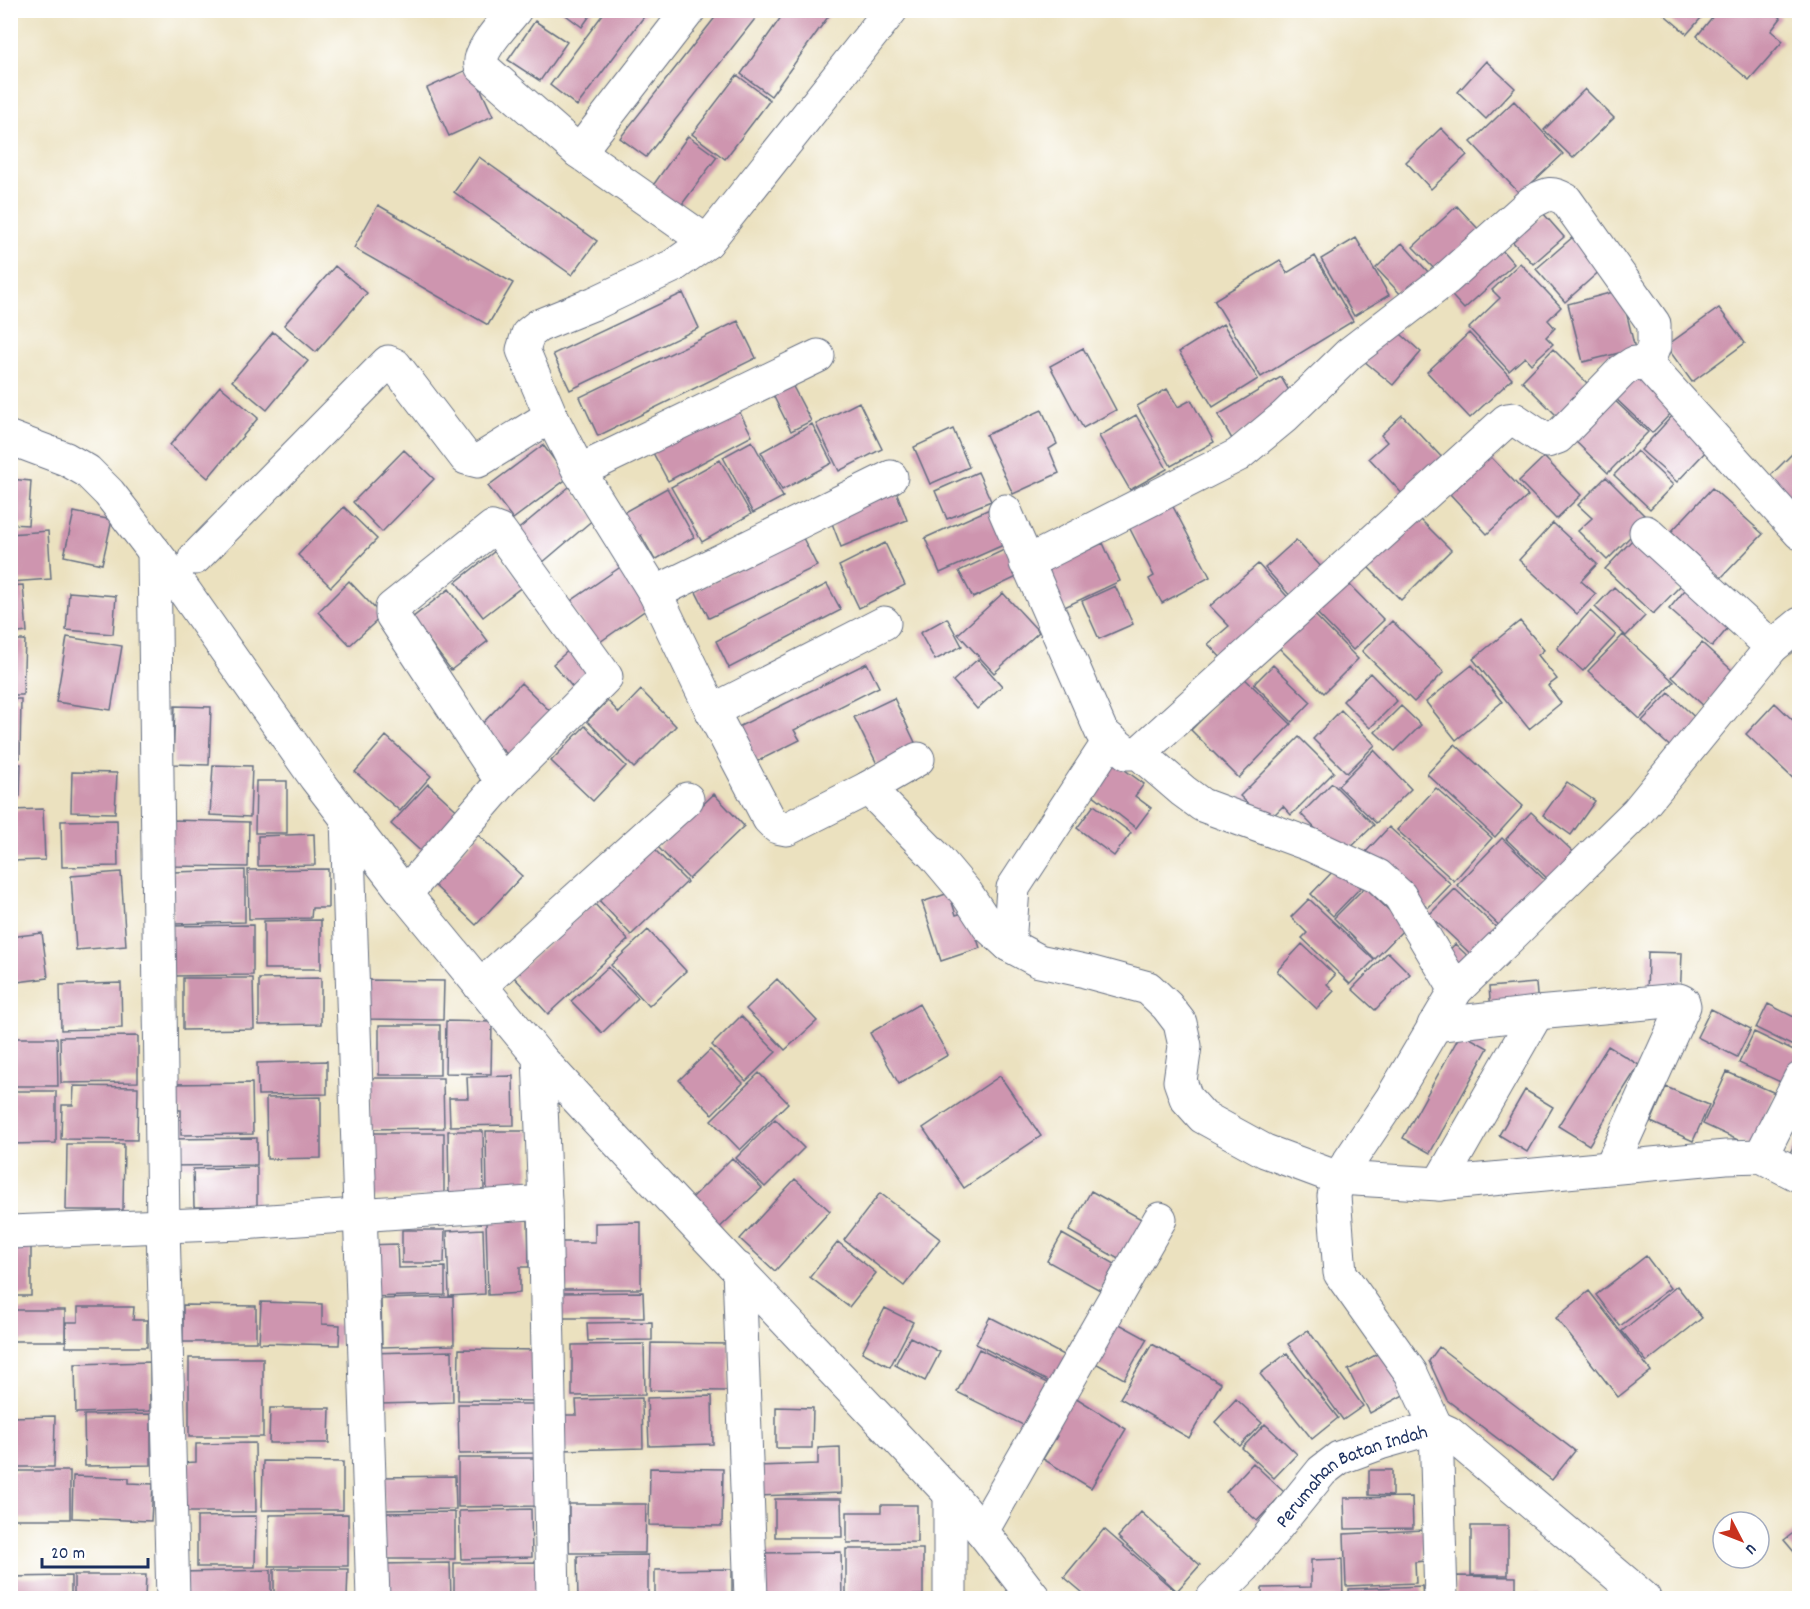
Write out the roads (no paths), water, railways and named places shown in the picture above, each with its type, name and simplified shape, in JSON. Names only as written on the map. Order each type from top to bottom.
[{"type":"street","points":[[515,10],[483,52],[479,63],[483,69],[579,152],[707,242]]},
{"type":"street","points":[[579,152],[689,10]]},
{"type":"street","points":[[891,10],[707,242],[673,266],[595,303],[538,326],[524,339],[523,350],[551,416],[579,471],[655,593],[712,711],[769,819],[777,826],[787,829],[868,788],[918,759]]},
{"type":"street","points":[[1026,563],[1238,454],[1284,417],[1350,353],[1446,279],[1532,202],[1548,194],[1556,194],[1566,200],[1654,324],[1654,346],[1647,364]]},
{"type":"street","points":[[579,471],[818,356]]},
{"type":"street","points":[[195,558],[388,362],[395,365],[466,458],[471,461],[478,461],[551,416]]},
{"type":"street","points":[[1139,753],[1507,420],[1514,419],[1547,441],[1558,437],[1622,371],[1634,363],[1647,364],[1800,533]]},
{"type":"street","points":[[10,438],[66,459],[87,471],[109,493],[183,589],[315,777],[405,894],[538,1058],[950,1494],[982,1531],[1034,1599]]},
{"type":"street","points":[[655,593],[891,477]]},
{"type":"street","points":[[1005,512],[1102,733],[1127,753],[1139,753],[1202,805],[1311,845],[1378,876],[1400,896],[1456,990]]},
{"type":"street","points":[[405,894],[502,782],[606,677],[500,531],[492,528],[392,608],[392,615],[502,782]]},
{"type":"street","points":[[1646,532],[1772,647]]},
{"type":"street","points":[[153,551],[163,1227],[173,1599]]},
{"type":"street","points":[[712,711],[884,623]]},
{"type":"street","points":[[1441,1599],[1436,1427],[1411,1373],[1340,1273],[1335,1229],[1336,1187],[1456,990],[1637,812],[1772,647],[1800,624]]},
{"type":"street","points":[[1009,945],[1013,888],[1110,740]]},
{"type":"street","points":[[868,788],[935,856],[967,894],[988,926],[1009,945],[1039,961],[1148,988],[1167,1006],[1180,1023],[1185,1046],[1180,1081],[1186,1098],[1203,1117],[1336,1187],[1439,1184],[1611,1167],[1761,1156],[1800,1176]]},
{"type":"street","points":[[480,986],[687,799]]},
{"type":"street","points":[[347,819],[373,1599]]},
{"type":"street","points":[[1434,1025],[1537,1013],[1679,1000],[1683,1002],[1684,1006],[1611,1167]]},
{"type":"street","points":[[1439,1184],[1537,1013]]},
{"type":"street","points":[[538,1058],[545,1202],[553,1599]]},
{"type":"street","points":[[1761,1156],[1800,1079]]},
{"type":"street","points":[[10,1232],[163,1227],[545,1202]]},
{"type":"street","points":[[982,1531],[1160,1219]]},
{"type":"street","points":[[739,1269],[751,1599]]},
{"type":"street","name":"Perumahan Batan Indah","points":[[1213,1599],[1245,1583],[1322,1471],[1339,1458],[1380,1443],[1436,1427],[1449,1433],[1631,1593]]},
{"type":"street","points":[[950,1494],[950,1599]]}]
